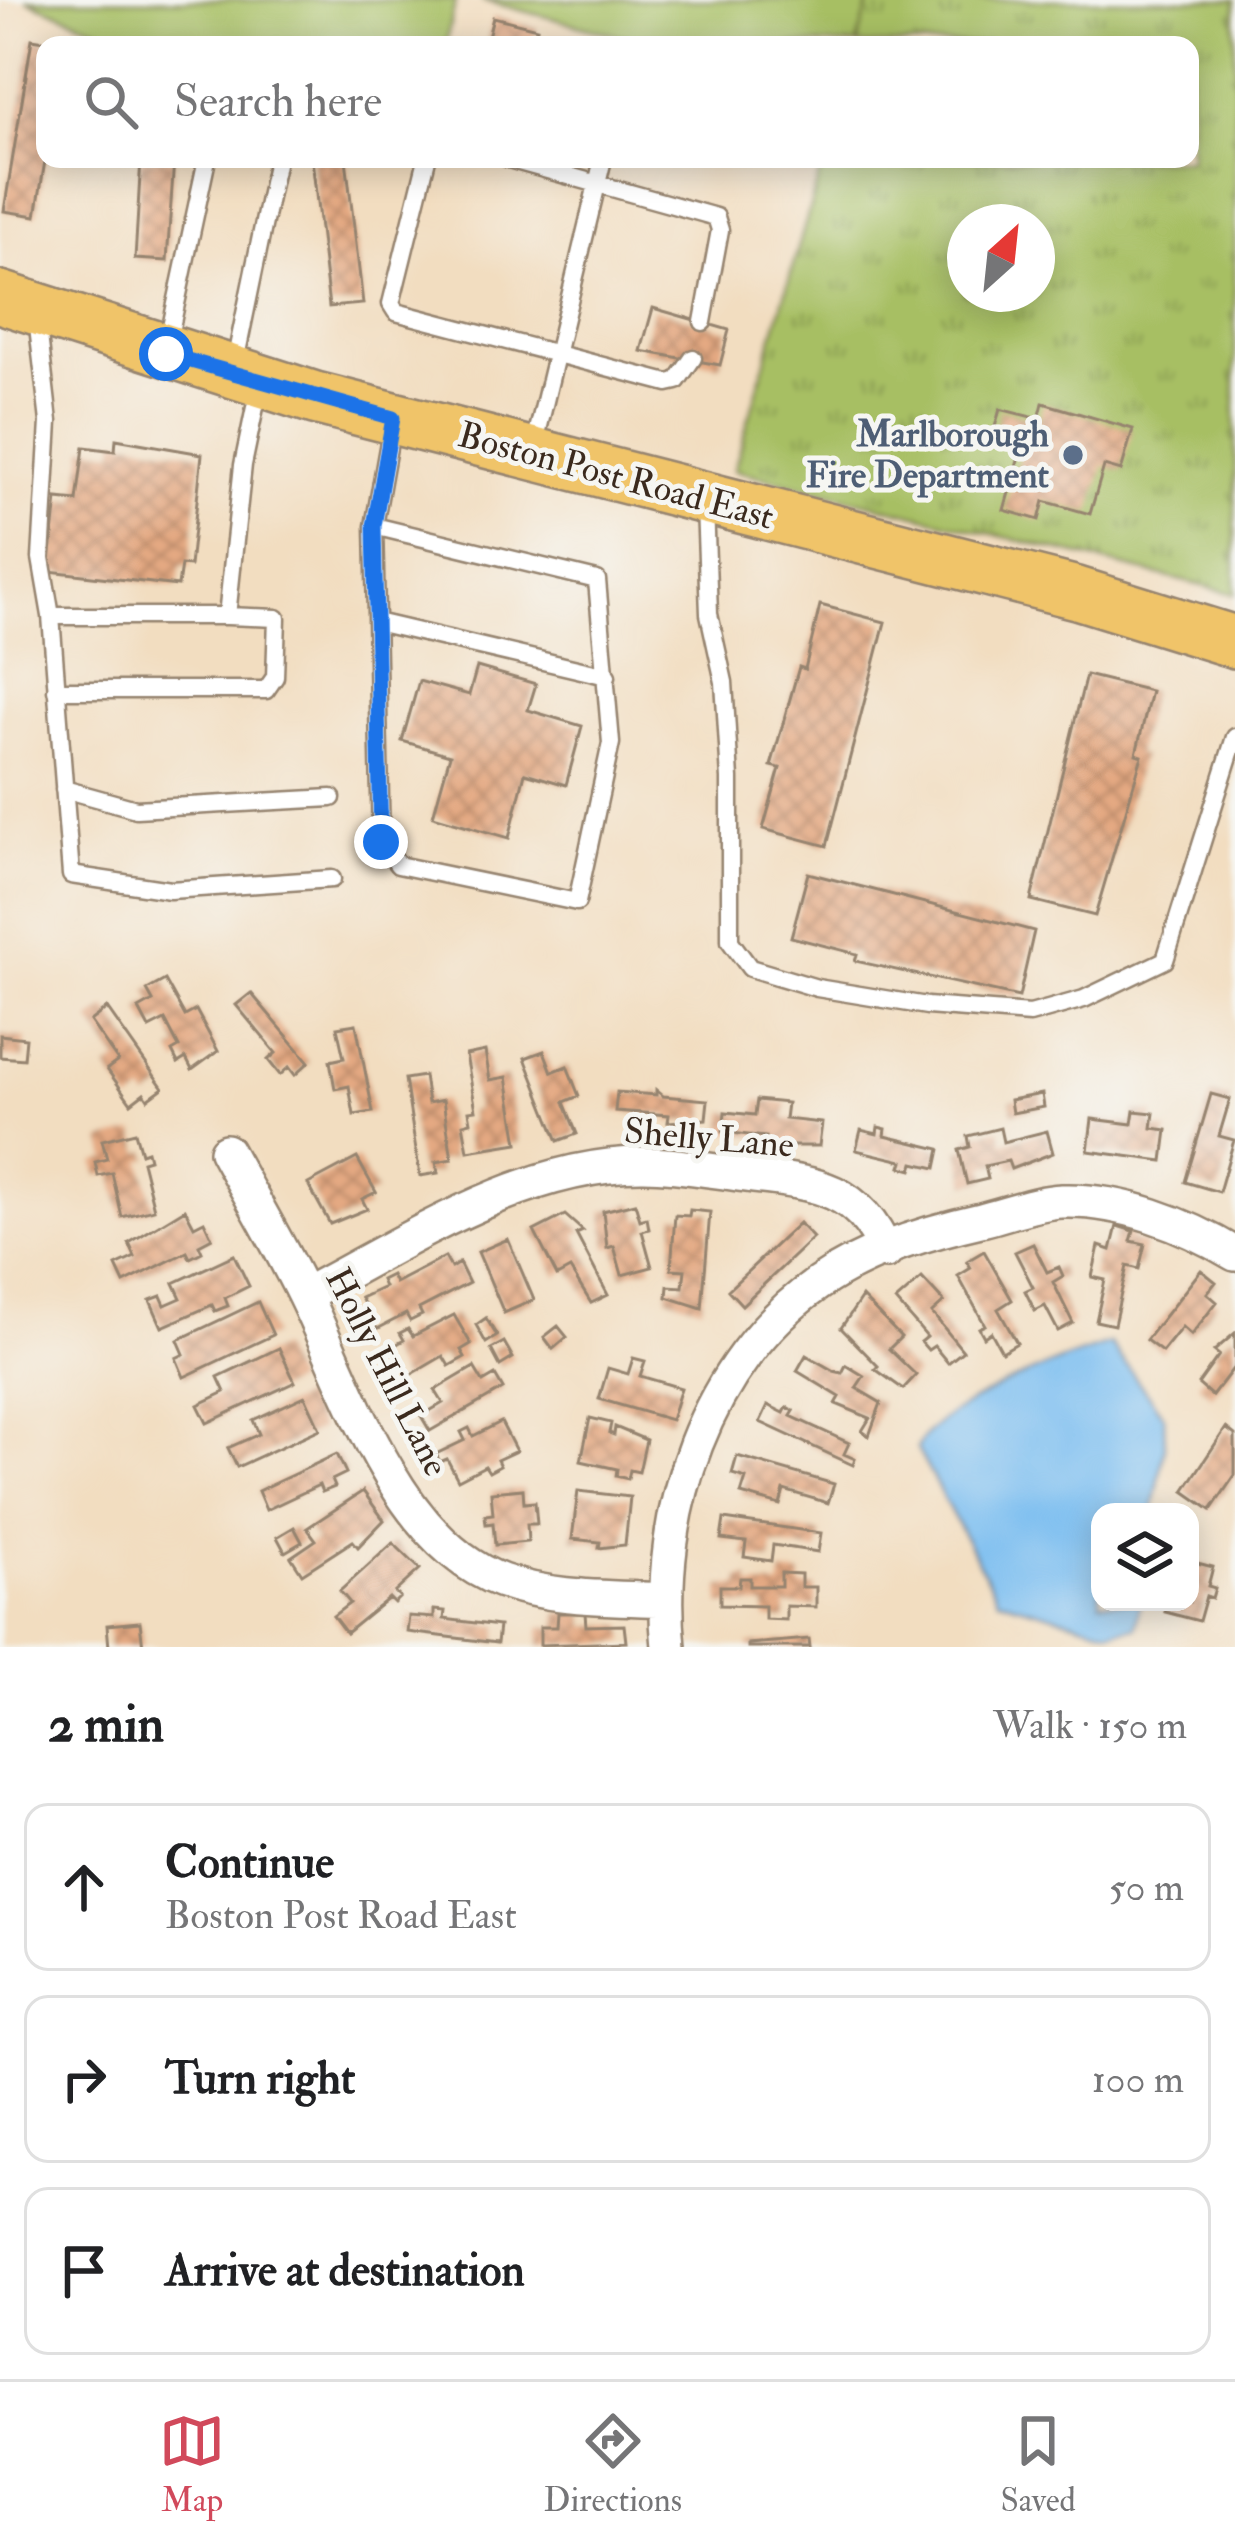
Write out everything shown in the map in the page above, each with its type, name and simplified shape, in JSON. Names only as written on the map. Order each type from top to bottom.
[{"type":"main road","name":"Boston Post Road East","points":[[18,304],[247,378],[1077,593],[1235,642]]},
{"type":"street","name":"Holly Hill Lane","points":[[226,1151],[304,1295],[360,1419],[419,1520],[452,1552],[498,1580],[548,1594],[664,1600]]},
{"type":"street","name":"Shelly Lane","points":[[304,1295],[515,1192],[580,1171],[644,1164],[764,1177],[847,1195],[873,1222],[886,1252]]},
{"type":"street","points":[[670,1647],[664,1600],[683,1477],[716,1399],[763,1332],[821,1281],[930,1232],[1060,1201],[1138,1211],[1201,1233],[1235,1254]]},
{"type":"lane","points":[[166,354],[205,168]]},
{"type":"lane","points":[[227,616],[247,378],[276,168]]},
{"type":"lane","points":[[425,168],[392,304],[396,312],[668,383],[677,381],[693,358]]},
{"type":"lane","points":[[539,168],[716,217],[720,230],[703,322]]},
{"type":"lane","points":[[533,454],[601,168]]},
{"type":"lane","points":[[18,304],[49,422],[41,558],[71,875],[170,890],[332,879]]},
{"type":"lane","points":[[374,526],[597,580],[611,742],[577,902],[398,865],[381,842],[374,526],[393,418]]},
{"type":"lane","points":[[705,499],[709,614],[724,682],[730,779],[730,941],[750,968],[817,988],[927,1006],[1030,1014],[1084,999],[1165,960],[1235,736]]},
{"type":"lane","points":[[50,616],[277,618],[275,677],[266,690],[56,690]]},
{"type":"lane","points":[[376,622],[607,676]]},
{"type":"lane","points":[[64,789],[136,809],[332,797]]},
{"type":"green space","points":[[26,0],[456,0],[447,36],[116,36]]},
{"type":"green space","points":[[481,0],[870,0],[860,36],[620,36]]},
{"type":"green space","points":[[870,0],[1235,0],[1235,594],[734,470],[821,168],[1199,168],[1199,36],[860,36]]},
{"type":"water","points":[[1110,1344],[1164,1416],[1165,1447],[1155,1503],[1091,1503],[1091,1611],[1139,1611],[1136,1627],[1110,1631],[998,1599],[917,1449],[928,1433],[973,1401]]},
{"type":"building","points":[[493,17],[537,28],[536,36],[488,36]]},
{"type":"building","points":[[32,39],[36,40],[36,168],[44,168],[36,216],[4,211]]},
{"type":"building","points":[[140,168],[173,168],[167,261],[135,259]]},
{"type":"building","points":[[313,168],[347,168],[363,304],[329,307]]},
{"type":"building","points":[[653,308],[729,330],[720,365],[641,351]]},
{"type":"building","name":"Marlborough Fire Department","points":[[1043,403],[1133,429],[1121,471],[1104,466],[1090,514],[1044,501],[1039,520],[1004,510],[1023,443],[993,434],[1000,409],[1039,419]]},
{"type":"building","points":[[116,439],[202,454],[190,566],[181,565],[178,586],[49,571],[57,499],[77,501],[84,447],[115,451]]},
{"type":"building","points":[[820,605],[885,622],[827,846],[763,829],[780,768],[771,766],[799,667],[805,669]]},
{"type":"building","points":[[477,667],[536,684],[528,710],[582,726],[566,785],[525,773],[509,838],[433,816],[450,755],[402,741],[419,681],[469,695]]},
{"type":"building","points":[[1086,675],[1151,691],[1136,754],[1142,756],[1095,916],[1031,900]]},
{"type":"building","points":[[808,873],[1034,931],[1019,997],[855,961],[857,954],[791,937]]},
{"type":"building","points":[[165,980],[185,1016],[196,1010],[218,1051],[192,1070],[186,1058],[178,1063],[172,1051],[179,1047],[165,1020],[149,1028],[139,1009],[153,1001],[147,990]]},
{"type":"building","points":[[251,993],[309,1062],[295,1075],[289,1067],[280,1075],[268,1060],[276,1053],[236,1005]]},
{"type":"building","points":[[107,1008],[163,1088],[148,1099],[144,1093],[131,1103],[107,1069],[118,1061],[90,1021]]},
{"type":"building","points":[[356,1024],[373,1112],[354,1115],[349,1086],[335,1089],[330,1061],[344,1058],[337,1027]]},
{"type":"building","points":[[0,1035],[26,1038],[24,1059],[0,1057]]},
{"type":"building","points":[[485,1051],[490,1080],[507,1077],[518,1143],[468,1151],[463,1124],[471,1122],[469,1111],[476,1110],[466,1055]]},
{"type":"building","points":[[544,1051],[552,1072],[567,1066],[579,1096],[564,1102],[577,1134],[558,1141],[525,1058]]},
{"type":"building","points":[[424,1076],[428,1103],[443,1100],[452,1159],[436,1162],[438,1173],[420,1176],[405,1079]]},
{"type":"building","points":[[656,1090],[663,1096],[708,1100],[706,1119],[668,1122],[669,1115],[615,1111],[617,1092],[656,1095]]},
{"type":"building","points":[[1042,1094],[1044,1107],[1012,1113],[1010,1100]]},
{"type":"building","points":[[1211,1094],[1230,1099],[1219,1136],[1234,1140],[1219,1192],[1185,1182]]},
{"type":"building","points":[[757,1100],[787,1103],[785,1119],[822,1123],[819,1146],[764,1146],[766,1137],[723,1132],[725,1112],[755,1115]]},
{"type":"building","points":[[1134,1111],[1154,1113],[1152,1128],[1167,1130],[1163,1161],[1088,1151],[1092,1119],[1132,1124]]},
{"type":"building","points":[[878,1127],[886,1129],[885,1136],[940,1149],[936,1168],[914,1163],[912,1170],[901,1167],[903,1161],[856,1150],[861,1130],[877,1134]]},
{"type":"building","points":[[1000,1128],[1003,1142],[1047,1131],[1053,1153],[1011,1169],[1008,1161],[985,1166],[988,1179],[967,1184],[959,1150],[970,1147],[968,1136]]},
{"type":"building","points":[[135,1132],[141,1153],[147,1151],[149,1159],[142,1161],[154,1209],[122,1217],[112,1173],[98,1176],[95,1162],[107,1159],[102,1140]]},
{"type":"building","points":[[357,1158],[376,1192],[362,1199],[367,1209],[330,1224],[308,1184]]},
{"type":"building","points":[[635,1203],[640,1220],[647,1218],[649,1229],[642,1231],[652,1267],[622,1275],[614,1246],[607,1248],[603,1211]]},
{"type":"building","points":[[185,1209],[194,1226],[204,1221],[212,1238],[199,1245],[202,1252],[190,1258],[187,1252],[124,1283],[116,1266],[135,1257],[129,1243]]},
{"type":"building","points":[[690,1210],[710,1212],[702,1308],[667,1297],[668,1286],[683,1287],[685,1270],[671,1269],[675,1215],[689,1216]]},
{"type":"building","points":[[565,1215],[583,1231],[576,1234],[608,1295],[591,1303],[570,1269],[557,1276],[534,1231]]},
{"type":"building","points":[[799,1223],[813,1238],[742,1305],[728,1290]]},
{"type":"building","points":[[1117,1226],[1134,1231],[1131,1241],[1145,1244],[1139,1269],[1127,1266],[1114,1325],[1096,1321],[1105,1280],[1092,1277],[1099,1246],[1111,1250]]},
{"type":"building","points":[[508,1239],[534,1300],[504,1313],[478,1252]]},
{"type":"building","points":[[1033,1244],[1047,1272],[1059,1267],[1063,1276],[1053,1282],[1073,1323],[1058,1331],[1045,1306],[1035,1311],[1025,1291],[1033,1287],[1015,1252]]},
{"type":"building","points":[[984,1251],[1012,1300],[998,1309],[1017,1343],[1002,1352],[991,1332],[984,1337],[979,1328],[985,1325],[958,1276],[971,1268],[967,1261]]},
{"type":"building","points":[[234,1255],[249,1286],[225,1298],[228,1306],[215,1311],[212,1305],[162,1327],[150,1300],[161,1296],[165,1305],[181,1298],[174,1283]]},
{"type":"building","points":[[445,1257],[451,1268],[459,1263],[469,1283],[419,1309],[422,1315],[410,1321],[406,1314],[377,1329],[361,1298],[384,1287],[381,1280],[391,1275],[395,1283]]},
{"type":"building","points":[[1201,1270],[1216,1282],[1207,1293],[1217,1302],[1191,1335],[1182,1327],[1162,1352],[1146,1340]]},
{"type":"building","points":[[922,1278],[944,1302],[932,1313],[963,1351],[948,1363],[934,1346],[928,1350],[921,1342],[927,1337],[896,1301]]},
{"type":"building","points":[[862,1297],[901,1337],[889,1349],[916,1375],[903,1389],[875,1369],[878,1366],[841,1328]]},
{"type":"building","points":[[258,1302],[273,1335],[184,1377],[176,1358],[184,1354],[178,1340]]},
{"type":"building","points":[[454,1315],[471,1344],[461,1350],[465,1357],[449,1366],[443,1356],[402,1380],[385,1351],[404,1340],[400,1333],[408,1329],[413,1336]]},
{"type":"building","points":[[486,1318],[497,1336],[486,1343],[476,1325]]},
{"type":"building","points":[[558,1326],[567,1337],[553,1349],[544,1337]]},
{"type":"building","points":[[1235,1333],[1235,1366],[1212,1396],[1198,1384],[1219,1355],[1214,1351]]},
{"type":"building","points":[[504,1342],[513,1358],[500,1366],[491,1349]]},
{"type":"building","points":[[279,1348],[295,1382],[207,1423],[198,1405],[225,1392],[218,1377]]},
{"type":"building","points":[[806,1355],[834,1371],[842,1373],[846,1365],[864,1376],[856,1388],[881,1403],[869,1436],[862,1431],[870,1418],[836,1404],[840,1397],[797,1371]]},
{"type":"building","points":[[633,1358],[645,1361],[640,1376],[681,1388],[671,1420],[599,1399],[608,1368],[628,1374]]},
{"type":"building","points":[[474,1367],[483,1382],[495,1375],[503,1389],[430,1431],[421,1416],[443,1403],[435,1390]]},
{"type":"building","points":[[305,1396],[320,1429],[237,1467],[228,1448],[259,1434],[253,1420]]},
{"type":"building","points":[[768,1405],[784,1413],[787,1407],[794,1411],[791,1416],[849,1443],[844,1454],[855,1459],[853,1465],[760,1422]]},
{"type":"building","points":[[590,1418],[611,1423],[609,1433],[614,1435],[615,1427],[646,1440],[639,1472],[630,1470],[628,1479],[616,1476],[617,1469],[581,1461]]},
{"type":"building","points":[[501,1422],[516,1451],[497,1460],[500,1466],[489,1472],[485,1466],[458,1480],[447,1459],[440,1462],[436,1454],[465,1440],[461,1432],[469,1428],[473,1436]]},
{"type":"building","points":[[1226,1428],[1235,1435],[1235,1475],[1211,1510],[1184,1491]]},
{"type":"building","points":[[337,1454],[346,1473],[332,1480],[335,1487],[322,1492],[319,1485],[266,1510],[258,1491]]},
{"type":"building","points":[[737,1456],[834,1484],[828,1503],[784,1490],[780,1505],[741,1494],[746,1478],[732,1474]]},
{"type":"building","points":[[523,1489],[524,1503],[535,1502],[537,1524],[527,1524],[528,1542],[495,1545],[493,1523],[486,1524],[485,1515],[493,1514],[491,1492]]},
{"type":"building","points":[[363,1491],[384,1520],[358,1547],[353,1541],[302,1574],[291,1557],[316,1540],[307,1528]]},
{"type":"building","points":[[578,1491],[630,1497],[625,1545],[599,1548],[600,1542],[572,1539]]},
{"type":"building","points":[[724,1519],[821,1533],[818,1552],[773,1545],[771,1561],[744,1557],[746,1542],[721,1539]]},
{"type":"building","points":[[294,1527],[302,1542],[285,1552],[277,1537]]},
{"type":"building","points":[[393,1543],[420,1569],[395,1592],[400,1597],[394,1603],[389,1598],[346,1633],[333,1616],[350,1603],[340,1591]]},
{"type":"building","points":[[1199,1563],[1213,1567],[1208,1586],[1215,1588],[1212,1598],[1206,1596],[1199,1621],[1165,1612],[1199,1611]]},
{"type":"building","points":[[781,1573],[801,1574],[801,1587],[816,1587],[816,1607],[786,1606],[786,1620],[765,1619],[765,1606],[720,1605],[720,1586],[739,1586],[740,1578],[750,1578],[750,1586],[781,1586]]},
{"type":"building","points":[[434,1610],[445,1611],[444,1619],[499,1626],[497,1643],[407,1632],[409,1616],[434,1618]]},
{"type":"building","points":[[558,1613],[585,1613],[586,1626],[624,1625],[626,1642],[540,1645],[540,1627],[557,1627]]},
{"type":"building","points":[[140,1622],[143,1647],[109,1647],[107,1625]]},
{"type":"building","points":[[809,1639],[810,1647],[748,1647],[748,1644]]},
{"type":"place","name":"Marlborough Fire Department","points":[[1073,455]]},
{"type":"route","points":[[166,354],[393,418],[374,526],[381,842]]}]
